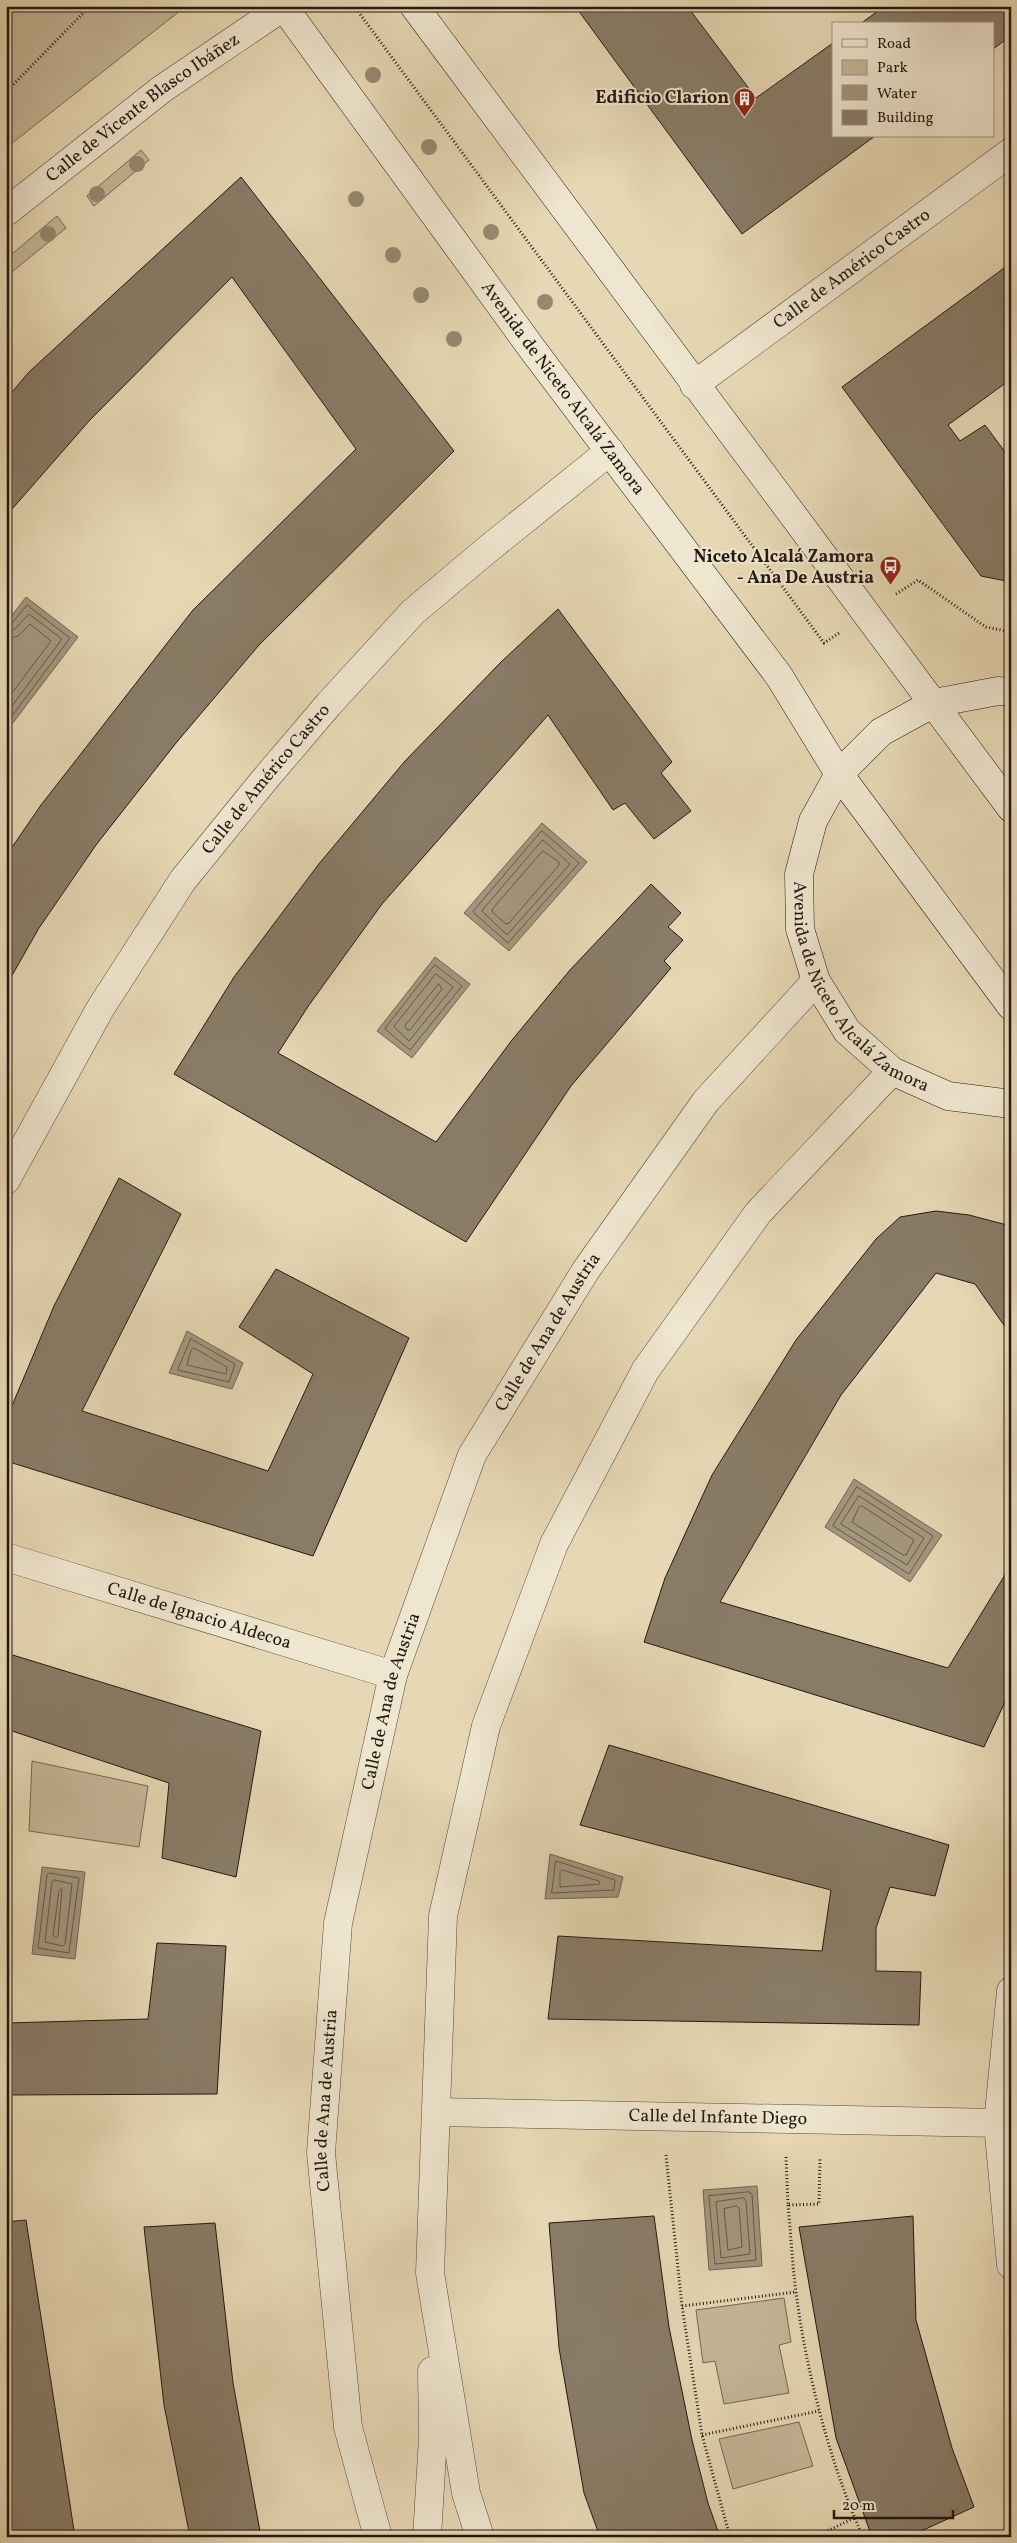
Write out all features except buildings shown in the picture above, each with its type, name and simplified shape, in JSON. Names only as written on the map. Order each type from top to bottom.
[{"type":"street","points":[[414,6],[694,385],[1011,808]]},
{"type":"street","name":"Calle de Vicente Blasco Ibáñez","points":[[6,212],[162,89],[283,7]]},
{"type":"street","name":"Avenida de Niceto Alcalá Zamora","points":[[283,7],[533,350],[779,676],[839,774],[1011,1006]]},
{"type":"street","name":"Calle de Américo Castro","points":[[694,385],[1011,152]]},
{"type":"street","name":"Calle de Américo Castro","points":[[6,1180],[100,1008],[183,880],[265,779],[328,705],[413,612],[610,451]]},
{"type":"street","name":"Avenida de Niceto Alcalá Zamora","points":[[1011,692],[998,691],[934,703],[881,732],[839,774],[813,821],[799,874],[800,929],[816,981],[847,1031],[892,1071],[948,1096],[1011,1104]]},
{"type":"street","name":"Calle de Ana de Austria","points":[[378,2537],[348,2426],[321,2153],[338,1923],[393,1675],[472,1455],[586,1270],[706,1101],[816,981]]},
{"type":"street","points":[[427,2537],[433,2437],[430,2273],[443,1916],[486,1726],[554,1544],[651,1364],[758,1213],[892,1071]]},
{"type":"street","name":"Calle de Ignacio Aldecoa","points":[[6,1557],[393,1675]]},
{"type":"street","points":[[1011,1991],[998,2123],[1011,2265]]},
{"type":"street","name":"Calle del Infante Diego","points":[[437,2112],[998,2123]]},
{"type":"street","points":[[430,2273],[466,2493],[480,2537]]},
{"type":"path","points":[[6,92],[90,6]]},
{"type":"path","points":[[666,2155],[682,2306],[702,2435],[730,2537]]},
{"type":"path","points":[[786,2157],[788,2205],[796,2292],[819,2411],[854,2518],[863,2537]]},
{"type":"path","points":[[788,2205],[819,2204],[820,2158]]},
{"type":"path","points":[[682,2306],[796,2292]]},
{"type":"path","points":[[702,2435],[819,2411]]},
{"type":"path","points":[[815,2537],[854,2518]]},
{"type":"green space","points":[[6,6],[186,6],[6,148]]},
{"type":"green space","points":[[141,150],[149,160],[94,206],[87,196]]},
{"type":"green space","points":[[57,216],[66,228],[8,275],[6,259]]},
{"type":"green space","points":[[32,1761],[148,1786],[139,1847],[29,1831]]},
{"type":"green space","points":[[784,2298],[791,2342],[779,2345],[789,2393],[724,2404],[715,2361],[703,2363],[696,2310]]},
{"type":"green space","points":[[799,2422],[813,2466],[733,2489],[719,2439]]},
{"type":"water","points":[[26,597],[78,637],[6,732],[6,623]]},
{"type":"water","points":[[542,823],[587,862],[509,951],[464,913]]},
{"type":"water","points":[[435,957],[470,984],[412,1058],[377,1031]]},
{"type":"water","points":[[187,1331],[243,1363],[232,1389],[169,1373]]},
{"type":"water","points":[[854,1479],[942,1535],[910,1582],[825,1527]]},
{"type":"water","points":[[550,1854],[623,1877],[618,1897],[545,1899]]},
{"type":"water","points":[[42,1867],[85,1872],[75,1959],[32,1954]]},
{"type":"water","points":[[757,2186],[762,2266],[709,2270],[703,2190]]},
{"type":"place","name":"Edificio Clarion","points":[[745,117]]},
{"type":"place","name":"Niceto Alcalá Zamora - Ana De Austria","points":[[890,586]]}]
